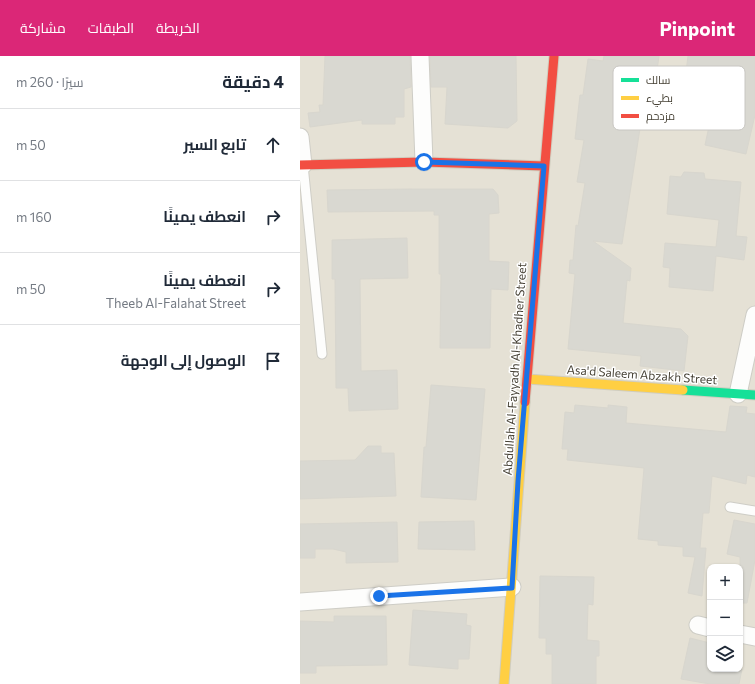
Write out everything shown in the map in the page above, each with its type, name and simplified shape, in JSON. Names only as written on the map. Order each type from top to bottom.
[{"type":"street","points":[[420,56],[424,162]]},
{"type":"street","name":"Abdullah Al-Fayyadh Al-Khadher Street","points":[[504,684],[527,379],[554,56]]},
{"type":"street","points":[[300,137],[301,165],[424,162],[544,166]]},
{"type":"street","points":[[738,394],[755,315]]},
{"type":"street","name":"Asa'd Saleem Abzakh Street","points":[[527,379],[755,395]]},
{"type":"street","points":[[300,602],[512,588]]},
{"type":"street","points":[[743,635],[755,637]]},
{"type":"lane","points":[[301,165],[322,354]]},
{"type":"lane","points":[[730,507],[755,511]]},
{"type":"shaded area","points":[[300,56],[755,56],[755,684],[300,684]]},
{"type":"building","points":[[325,56],[410,56],[411,87],[404,89],[404,117],[395,117],[395,124],[362,124],[362,120],[310,127],[308,113],[320,112],[319,105],[323,105]]},
{"type":"building","points":[[430,56],[516,56],[517,121],[508,128],[445,124],[447,87],[431,87]]},
{"type":"building","points":[[604,56],[659,56],[658,66],[613,66],[613,130],[640,130],[622,244],[593,241],[631,268],[630,281],[627,280],[623,323],[681,329],[688,336],[684,371],[640,366],[641,356],[568,349],[575,274],[569,273],[570,260],[573,260],[576,225],[578,226],[585,183],[577,182],[584,140],[575,139],[580,95],[583,95],[588,59],[603,61]]},
{"type":"building","points":[[688,56],[755,56],[755,115],[746,154],[705,145],[708,130],[745,130],[745,66],[687,66]]},
{"type":"building","points":[[684,172],[704,173],[705,179],[741,182],[736,236],[747,237],[744,260],[716,256],[713,291],[669,287],[670,268],[663,267],[665,243],[716,247],[719,220],[667,214],[670,176],[681,177]]},
{"type":"building","points":[[493,189],[498,195],[499,213],[489,214],[489,261],[509,262],[508,290],[491,289],[490,348],[440,348],[441,274],[439,274],[439,215],[434,215],[434,211],[328,212],[327,190]]},
{"type":"building","points":[[407,238],[408,278],[360,279],[361,371],[397,370],[398,409],[349,411],[348,388],[336,388],[335,279],[332,279],[332,240]]},
{"type":"building","points":[[431,385],[485,389],[476,500],[421,497],[424,447],[426,447]]},
{"type":"building","points":[[575,405],[608,408],[608,405],[627,407],[626,423],[726,432],[730,406],[747,407],[746,413],[755,414],[755,477],[747,475],[746,484],[712,476],[709,513],[703,513],[700,548],[706,548],[702,596],[688,593],[695,557],[683,556],[683,547],[658,545],[658,541],[638,539],[644,468],[567,460],[568,449],[562,449],[565,412],[574,413]]},
{"type":"building","points":[[368,446],[381,446],[381,453],[394,453],[396,496],[300,499],[300,461],[355,460]]},
{"type":"building","points":[[734,520],[755,524],[755,560],[747,603],[743,603],[743,564],[740,564],[740,557],[727,554]]},
{"type":"building","points":[[474,521],[475,550],[418,549],[419,522]]},
{"type":"building","points":[[397,522],[398,562],[346,563],[346,552],[333,549],[315,549],[315,558],[300,558],[300,524]]},
{"type":"building","points":[[540,576],[594,577],[593,605],[588,604],[587,640],[599,641],[599,656],[596,656],[596,684],[552,684],[552,654],[546,654],[546,638],[539,638]]},
{"type":"building","points":[[413,610],[467,614],[466,625],[471,626],[469,659],[458,659],[458,669],[409,665]]},
{"type":"building","points":[[334,616],[386,616],[387,665],[316,666],[316,673],[300,673],[300,621],[334,622]]},
{"type":"building","points":[[690,638],[707,642],[707,672],[741,672],[739,684],[710,684],[681,679]]},
{"type":"traffic: fast","points":[[683,390],[755,395]]},
{"type":"traffic: slow","points":[[527,379],[683,390]]},
{"type":"traffic: slow","points":[[504,684],[525,402]]},
{"type":"traffic: jam","points":[[525,402],[554,56]]},
{"type":"traffic: jam","points":[[300,165],[424,162],[544,166]]},
{"type":"route","points":[[379,596],[512,588],[518,481],[544,166],[424,162]]}]
